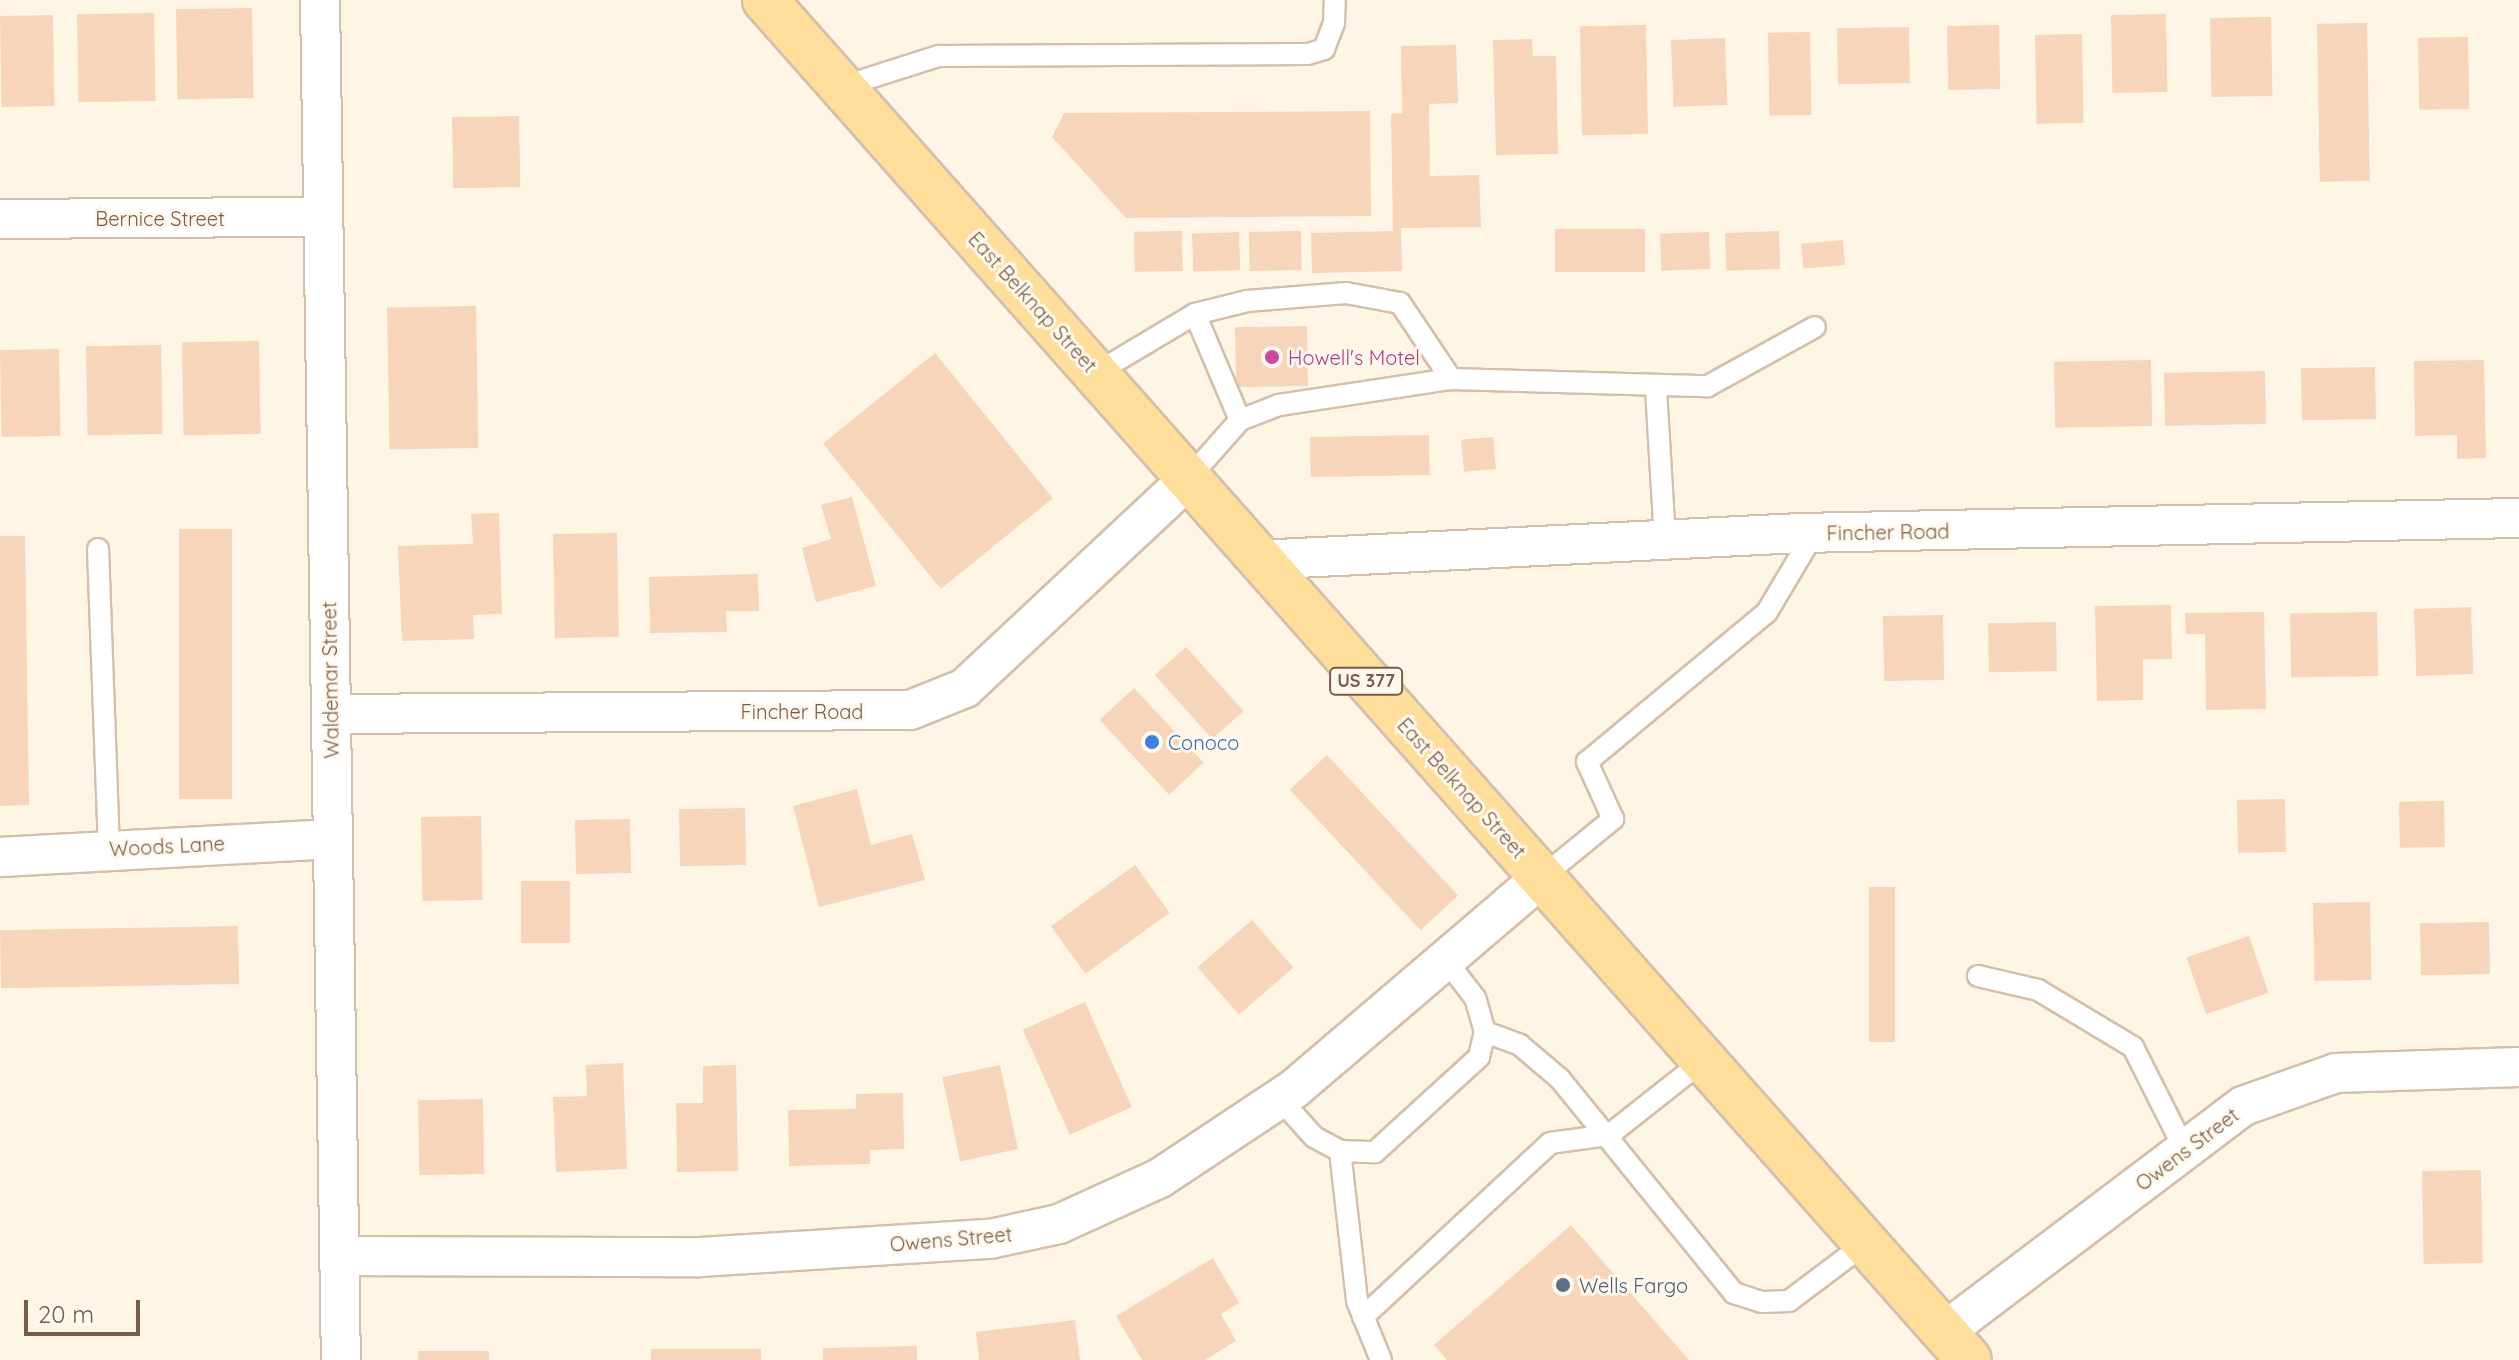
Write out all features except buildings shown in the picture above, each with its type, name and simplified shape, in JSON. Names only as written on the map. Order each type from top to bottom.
[{"type":"main road","name":"East Belknap Street","points":[[765,0],[1957,1346]]},
{"type":"street","name":"Waldemar Street","points":[[320,0],[320,217],[341,1360]]},
{"type":"street","name":"Bernice Street","points":[[0,219],[320,217]]},
{"type":"street","name":"Fincher Road","points":[[331,714],[910,710],[965,688],[1187,480]]},
{"type":"street","name":"Fincher Road","points":[[1258,560],[1814,533],[2519,518]]},
{"type":"street","name":"Woods Lane","points":[[0,857],[333,839]]},
{"type":"street","name":"Owens Street","points":[[340,1256],[700,1257],[990,1239],[1059,1224],[1160,1178],[1280,1099],[1542,877]]},
{"type":"street","name":"Owens Street","points":[[1957,1346],[2185,1150],[2243,1106],[2336,1073],[2519,1067]]},
{"type":"lane","points":[[841,87],[939,56],[1308,54],[1324,49],[1334,23],[1335,0]]},
{"type":"lane","points":[[1096,373],[1195,314],[1247,301],[1346,293],[1400,303],[1451,379]]},
{"type":"lane","points":[[1195,314],[1240,420]]},
{"type":"lane","points":[[1187,480],[1240,420],[1279,405],[1451,379],[1656,389],[1708,386],[1815,327]]},
{"type":"lane","points":[[1656,389],[1665,540]]},
{"type":"lane","points":[[1542,877],[1613,819],[1587,762],[1767,612],[1814,533]]},
{"type":"lane","points":[[98,549],[109,849]]},
{"type":"lane","points":[[1280,1099],[1314,1137],[1340,1151],[1375,1152],[1479,1057],[1485,1032],[1475,998],[1445,959]]},
{"type":"lane","points":[[1978,976],[2038,990],[2133,1047],[2185,1150]]},
{"type":"lane","points":[[1485,1032],[1520,1045],[1560,1079],[1609,1135],[1734,1293],[1762,1302],[1789,1301],[1866,1243]]},
{"type":"lane","points":[[1363,1317],[1550,1143],[1609,1135],[1704,1060]]},
{"type":"lane","points":[[1340,1151],[1363,1317],[1381,1360]]},
{"type":"place","name":"Howell's Motel","points":[[1272,357]]},
{"type":"place","name":"Conoco","points":[[1152,742]]},
{"type":"place","name":"Wells Fargo","points":[[1563,1285]]}]
